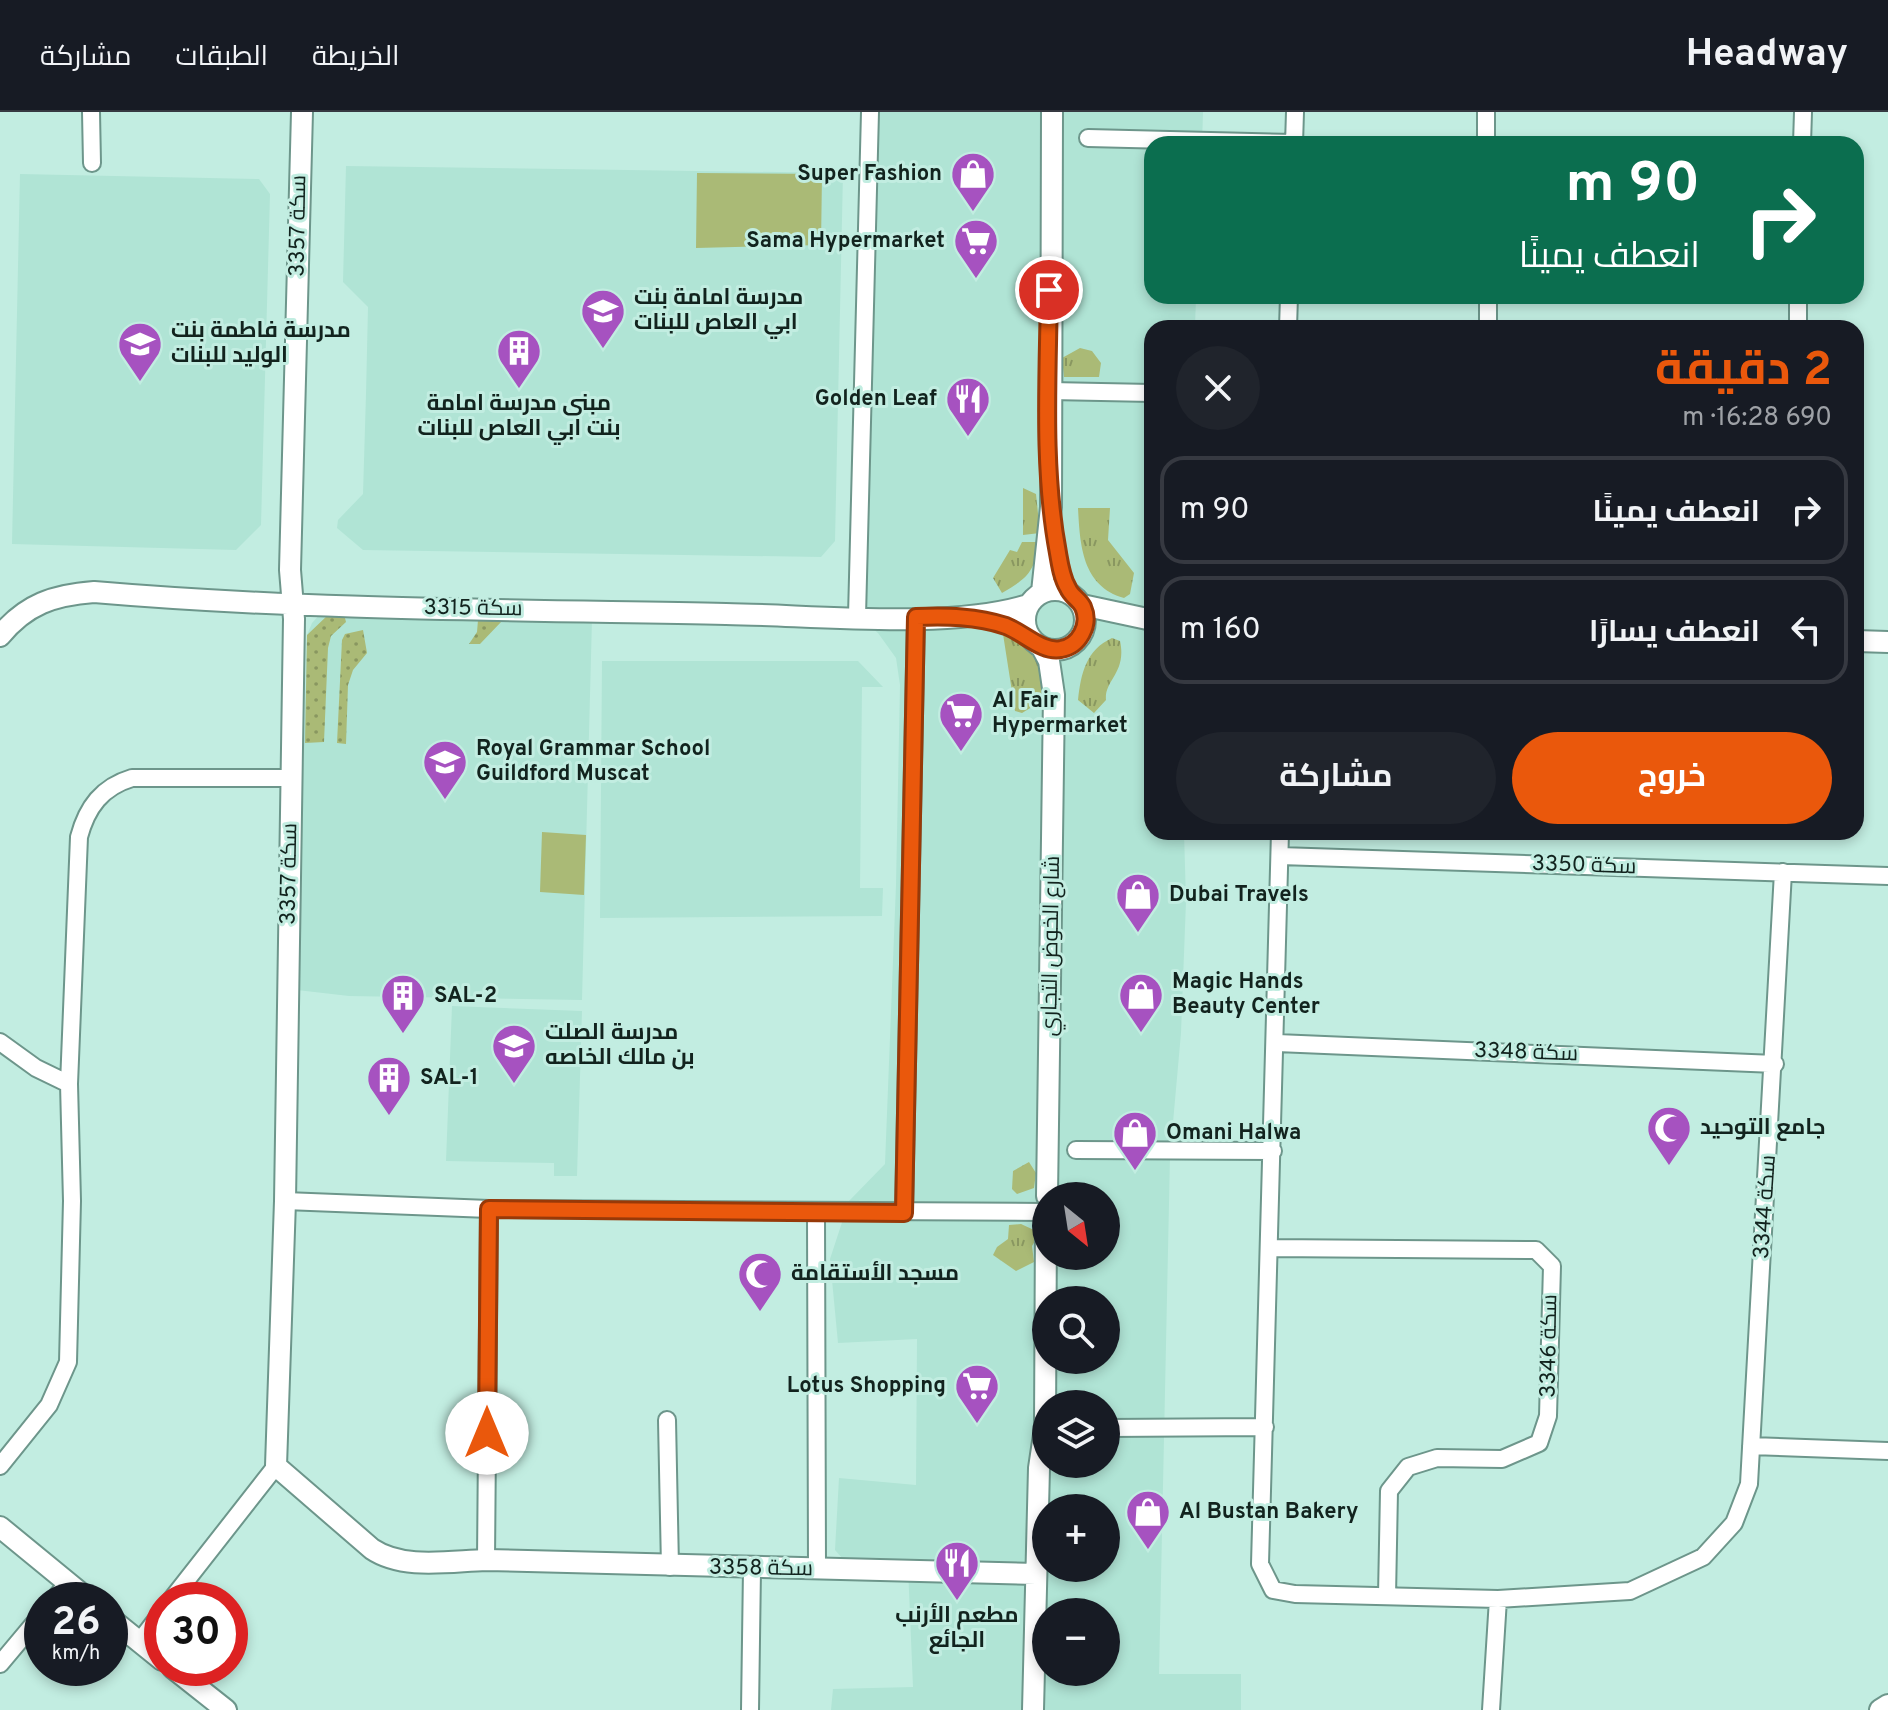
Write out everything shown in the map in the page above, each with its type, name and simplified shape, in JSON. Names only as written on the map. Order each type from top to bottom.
[{"type":"street","points":[[91,112],[92,163]]},
{"type":"street","name":"سكة 3357","points":[[276,1466],[285,1201],[292,778],[293,605],[290,570],[302,112]]},
{"type":"street","points":[[857,616],[870,112]]},
{"type":"street","points":[[1052,112],[1051,507],[1035,598],[1025,615],[1035,641],[1052,650],[1077,639],[1144,622]]},
{"type":"street","points":[[1294,136],[1295,112]]},
{"type":"street","points":[[1486,112],[1486,136]]},
{"type":"street","points":[[1802,136],[1803,112]]},
{"type":"street","points":[[1088,138],[1144,139]]},
{"type":"street","points":[[1050,391],[1144,393]]},
{"type":"street","points":[[1051,507],[1076,599],[1077,639]]},
{"type":"street","points":[[1035,598],[1051,589],[1144,618]]},
{"type":"street","name":"سكة 3315","points":[[0,636],[30,607],[66,594],[94,592],[293,605],[916,617],[960,616],[1035,598]]},
{"type":"street","name":"سكة 3315","points":[[960,616],[1035,641]]},
{"type":"street","points":[[904,1213],[916,617]]},
{"type":"street","name":"شارع الخوض التجاري","points":[[1054,695],[1077,639]]},
{"type":"street","name":"شارع الخوض التجاري","points":[[1035,641],[1049,661],[1054,695],[1047,1182]]},
{"type":"street","points":[[1864,641],[1888,642]]},
{"type":"street","points":[[0,1466],[49,1405],[68,1362],[72,1201],[69,1084],[79,837],[84,817],[112,784],[132,778],[292,778]]},
{"type":"street","points":[[1120,1428],[1265,1427],[1280,840]]},
{"type":"street","name":"سكة 3350","points":[[1280,856],[1888,876]]},
{"type":"street","name":"سكة 3344","points":[[1265,1427],[1260,1564],[1273,1590],[1295,1594],[1498,1599],[1630,1591],[1703,1557],[1734,1523],[1749,1484],[1775,1064],[1783,872]]},
{"type":"street","points":[[0,1042],[36,1068],[69,1084]]},
{"type":"street","name":"سكة 3348","points":[[1277,1043],[1775,1064]]},
{"type":"street","points":[[1076,1150],[1273,1151]]},
{"type":"street","points":[[285,1201],[489,1209],[1032,1212]]},
{"type":"street","points":[[486,1560],[489,1209]]},
{"type":"street","points":[[816,1213],[817,1570]]},
{"type":"street","name":"سكة 3346","points":[[1269,1248],[1536,1250],[1552,1266],[1548,1416],[1539,1443],[1502,1459],[1437,1458],[1408,1467],[1389,1491],[1387,1596]]},
{"type":"street","points":[[1046,1270],[1046,1390]]},
{"type":"street","points":[[667,1420],[670,1567]]},
{"type":"street","points":[[1751,1446],[1888,1451]]},
{"type":"street","points":[[185,1582],[276,1466]]},
{"type":"street","name":"سكة 3358","points":[[276,1466],[387,1559],[1032,1574]]},
{"type":"street","points":[[0,1527],[67,1582]]},
{"type":"street","points":[[750,1710],[752,1569]]},
{"type":"street","points":[[1033,1710],[1036,1582]]},
{"type":"street","points":[[1491,1710],[1498,1599]]},
{"type":"street","points":[[128,1633],[144,1646]]},
{"type":"street","points":[[0,1664],[24,1635]]},
{"type":"street","points":[[139,1642],[144,1635]]},
{"type":"street","points":[[196,1686],[226,1710]]},
{"type":"street","points":[[1881,1710],[1888,1705]]},
{"type":"shaded area","points":[[865,112],[1203,112],[1202,136],[1144,136],[1144,304],[1196,304],[1195,320],[1144,320],[1144,840],[1184,840],[1186,901],[1181,1033],[1170,1156],[1159,1674],[1241,1674],[1241,1710],[831,1710],[833,1689],[913,1687],[908,1567],[849,1566],[835,1550],[839,1478],[916,1485],[917,1339],[838,1343],[830,1259],[849,1201],[885,1164],[896,885],[900,685],[896,658],[878,633],[848,609]]},
{"type":"shaded area","name":"مدرسة امامة بنت ابي العاص للبنات","points":[[346,166],[843,173],[835,541],[821,557],[363,550],[337,528],[338,520],[363,494],[366,394],[368,307],[343,282]]},
{"type":"shaded area","name":"مدرسة فاطمة بنت الوليد للبنات","points":[[20,174],[259,179],[270,194],[261,525],[236,550],[12,544]]},
{"type":"shaded area","name":"Royal Grammar School Guildford Muscat","points":[[323,611],[592,619],[582,1000],[349,996],[297,990],[307,635],[312,623]]},
{"type":"shaded area","points":[[602,661],[858,661],[883,687],[862,687],[860,888],[883,888],[882,916],[600,918]]},
{"type":"shaded area","name":"مدرسة الصلت بن مالك الخاصه","points":[[452,1006],[582,1011],[577,1176],[554,1176],[554,1163],[446,1161]]},
{"type":"green space","points":[[697,173],[822,174],[821,245],[696,248]]},
{"type":"green space","points":[[1080,348],[1092,351],[1101,363],[1099,377],[1064,377],[1062,358]]},
{"type":"green space","points":[[1023,488],[1036,494],[1040,533],[1023,535]]},
{"type":"green space","points":[[1078,508],[1110,508],[1108,540],[1134,573],[1130,594],[1124,598],[1099,584],[1092,574],[1082,550]]},
{"type":"green space","points":[[1022,542],[1040,542],[1035,561],[1024,578],[1002,593],[993,578],[1010,550],[1017,552]]},
{"type":"green space","points":[[329,614],[344,614],[346,622],[331,636],[328,648],[324,742],[305,743],[307,635]]},
{"type":"green space","points":[[478,620],[502,621],[480,644],[469,644],[477,632]]},
{"type":"green space","points":[[363,630],[367,653],[353,670],[348,685],[346,744],[337,743],[342,640],[345,634]]},
{"type":"green space","points":[[1003,634],[1028,650],[1044,678],[1047,698],[1022,713],[1015,711]]},
{"type":"green space","points":[[1112,638],[1120,641],[1120,661],[1108,687],[1106,700],[1094,713],[1078,700],[1081,681],[1086,663],[1096,649]]},
{"type":"green space","points":[[542,832],[586,835],[584,895],[540,892]]},
{"type":"green space","points":[[1029,1162],[1036,1173],[1032,1189],[1017,1194],[1012,1189],[1013,1171]]},
{"type":"green space","points":[[1021,1224],[1032,1229],[1032,1263],[1016,1271],[993,1255],[997,1247],[1008,1239],[1009,1225]]},
{"type":"place","name":"Super Fashion","points":[[973,213]]},
{"type":"place","name":"Sama Hypermarket","points":[[976,280]]},
{"type":"place","name":"مدرسة امامة بنت ابي العاص للبنات","points":[[603,350]]},
{"type":"place","name":"مدرسة فاطمة بنت الوليد للبنات","points":[[140,383]]},
{"type":"place","name":"مبنى مدرسة امامة بنت ابي العاص للبنات","points":[[519,390]]},
{"type":"place","name":"Golden Leaf","points":[[968,438]]},
{"type":"place","name":"Al Fair Hypermarket","points":[[961,753]]},
{"type":"place","name":"Royal Grammar School Guildford Muscat","points":[[445,801]]},
{"type":"place","name":"Dubai Travels","points":[[1138,934]]},
{"type":"place","name":"Magic Hands Beauty Center","points":[[1141,1034]]},
{"type":"place","name":"SAL-2","points":[[403,1035]]},
{"type":"place","name":"مدرسة الصلت بن مالك الخاصه","points":[[514,1085]]},
{"type":"place","name":"SAL-1","points":[[389,1117]]},
{"type":"place","name":"جامع التوحيد","points":[[1669,1167]]},
{"type":"place","name":"Omani Halwa","points":[[1135,1172]]},
{"type":"place","name":"مسجد الأستقامة","points":[[760,1313]]},
{"type":"place","name":"Lotus Shopping","points":[[977,1425]]},
{"type":"place","name":"Al Bustan Bakery","points":[[1148,1551]]},
{"type":"place","name":"مطعم الأرنب الجائع","points":[[957,1602]]},
{"type":"route","points":[[487,1433],[489,1209],[904,1213],[916,617],[960,616],[986,620],[1028,635],[1042,648],[1052,650],[1071,646],[1083,632],[1085,623],[1082,605],[1069,593],[1064,580],[1051,507],[1049,290]]}]
